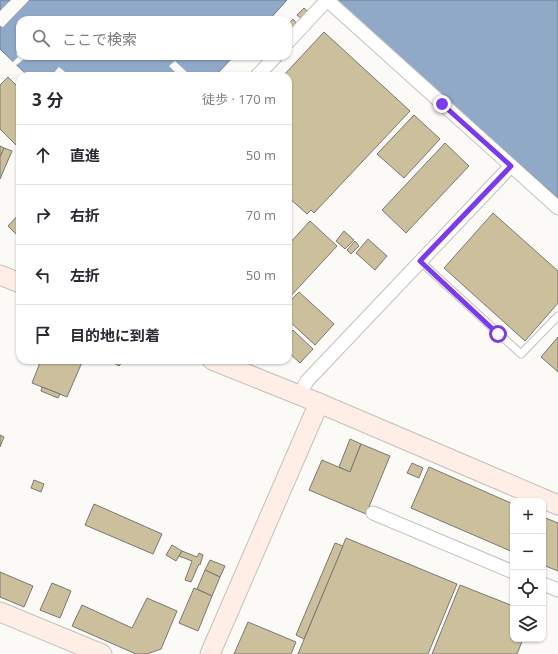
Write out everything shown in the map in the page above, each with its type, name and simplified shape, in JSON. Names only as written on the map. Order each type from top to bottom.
[{"type":"street","points":[[292,38],[327,0],[558,208]]},
{"type":"street","points":[[261,72],[272,60]]},
{"type":"street","points":[[300,395],[307,381],[511,166]]},
{"type":"street","points":[[0,275],[16,281]]},
{"type":"street","points":[[222,364],[319,403],[558,506]]},
{"type":"street","points":[[210,654],[319,403]]},
{"type":"street","points":[[373,513],[510,571]]},
{"type":"street","points":[[546,585],[558,590]]},
{"type":"street","points":[[0,612],[102,654]]},
{"type":"lane","points":[[420,261],[521,354],[558,316]]},
{"type":"water","points":[[0,0],[287,0],[273,16],[16,16],[16,60],[230,60],[219,72],[24,72],[0,49]]},
{"type":"water","points":[[335,0],[558,0],[558,198]]},
{"type":"pier","points":[[11,0],[29,0],[3,27],[0,26],[0,11]]},
{"type":"pier","points":[[16,59],[23,60],[15,66],[12,63]]},
{"type":"pier","points":[[175,61],[187,72],[175,72],[169,66]]},
{"type":"pier","points":[[59,67],[65,72],[55,72]]},
{"type":"building","points":[[304,8],[308,12],[302,19],[297,15]]},
{"type":"building","points":[[293,19],[297,24],[292,29]]},
{"type":"building","points":[[324,32],[410,111],[314,213],[311,210],[307,214],[292,201],[292,72],[287,72]]},
{"type":"building","points":[[8,77],[16,85],[16,145],[0,129],[0,85]]},
{"type":"building","points":[[414,115],[440,139],[404,178],[377,154]]},
{"type":"building","points":[[445,143],[469,166],[406,233],[382,210]]},
{"type":"building","points":[[0,146],[4,148],[0,157]]},
{"type":"building","points":[[4,148],[12,151],[0,179],[0,157]]},
{"type":"building","points":[[493,213],[558,271],[558,303],[525,341],[444,268]]},
{"type":"building","points":[[16,217],[16,234],[8,226]]},
{"type":"building","points":[[310,221],[337,246],[292,295],[292,241]]},
{"type":"building","points":[[344,231],[354,240],[345,249],[336,241]]},
{"type":"building","points":[[368,239],[387,256],[375,270],[356,253]]},
{"type":"building","points":[[355,241],[359,246],[351,254],[347,250]]},
{"type":"building","points":[[299,292],[334,324],[315,345],[292,324],[292,299]]},
{"type":"building","points":[[293,330],[313,349],[300,363],[292,356]]},
{"type":"building","points":[[558,337],[558,372],[541,357]]},
{"type":"building","points":[[39,364],[81,364],[67,397],[32,383]]},
{"type":"building","points":[[42,387],[60,394],[58,398],[41,391]]},
{"type":"building","points":[[0,435],[4,437],[0,447]]},
{"type":"building","points":[[350,439],[361,444],[350,472],[339,467]]},
{"type":"building","points":[[361,444],[390,456],[366,514],[309,490],[322,460],[350,472]]},
{"type":"building","points":[[412,463],[423,468],[419,478],[407,473]]},
{"type":"building","points":[[429,467],[510,503],[510,551],[411,508]]},
{"type":"building","points":[[34,480],[44,484],[41,492],[31,488]]},
{"type":"building","points":[[94,504],[162,534],[153,554],[85,525]]},
{"type":"building","points":[[546,518],[558,523],[558,571],[546,566]]},
{"type":"building","points":[[346,538],[457,584],[428,654],[298,654]]},
{"type":"building","points":[[335,543],[343,546],[304,639],[296,635]]},
{"type":"building","points":[[172,545],[182,551],[176,561],[166,555]]},
{"type":"building","points":[[182,551],[197,557],[199,553],[203,555],[200,565],[199,564],[191,582],[185,580],[192,561],[179,556]]},
{"type":"building","points":[[210,560],[225,566],[220,577],[205,570]]},
{"type":"building","points":[[205,570],[220,577],[212,596],[197,589]]},
{"type":"building","points":[[0,572],[33,586],[24,607],[0,597]]},
{"type":"building","points":[[52,583],[71,591],[60,618],[40,610]]},
{"type":"building","points":[[460,585],[510,605],[510,642],[522,642],[517,654],[432,654]]},
{"type":"building","points":[[194,588],[212,596],[198,631],[179,623]]},
{"type":"building","points":[[147,598],[177,611],[161,649],[147,654],[136,654],[72,626],[82,605],[132,628]]},
{"type":"building","points":[[248,622],[296,642],[291,654],[234,654]]},
{"type":"route","points":[[442,104],[511,166],[420,261],[498,334]]}]
